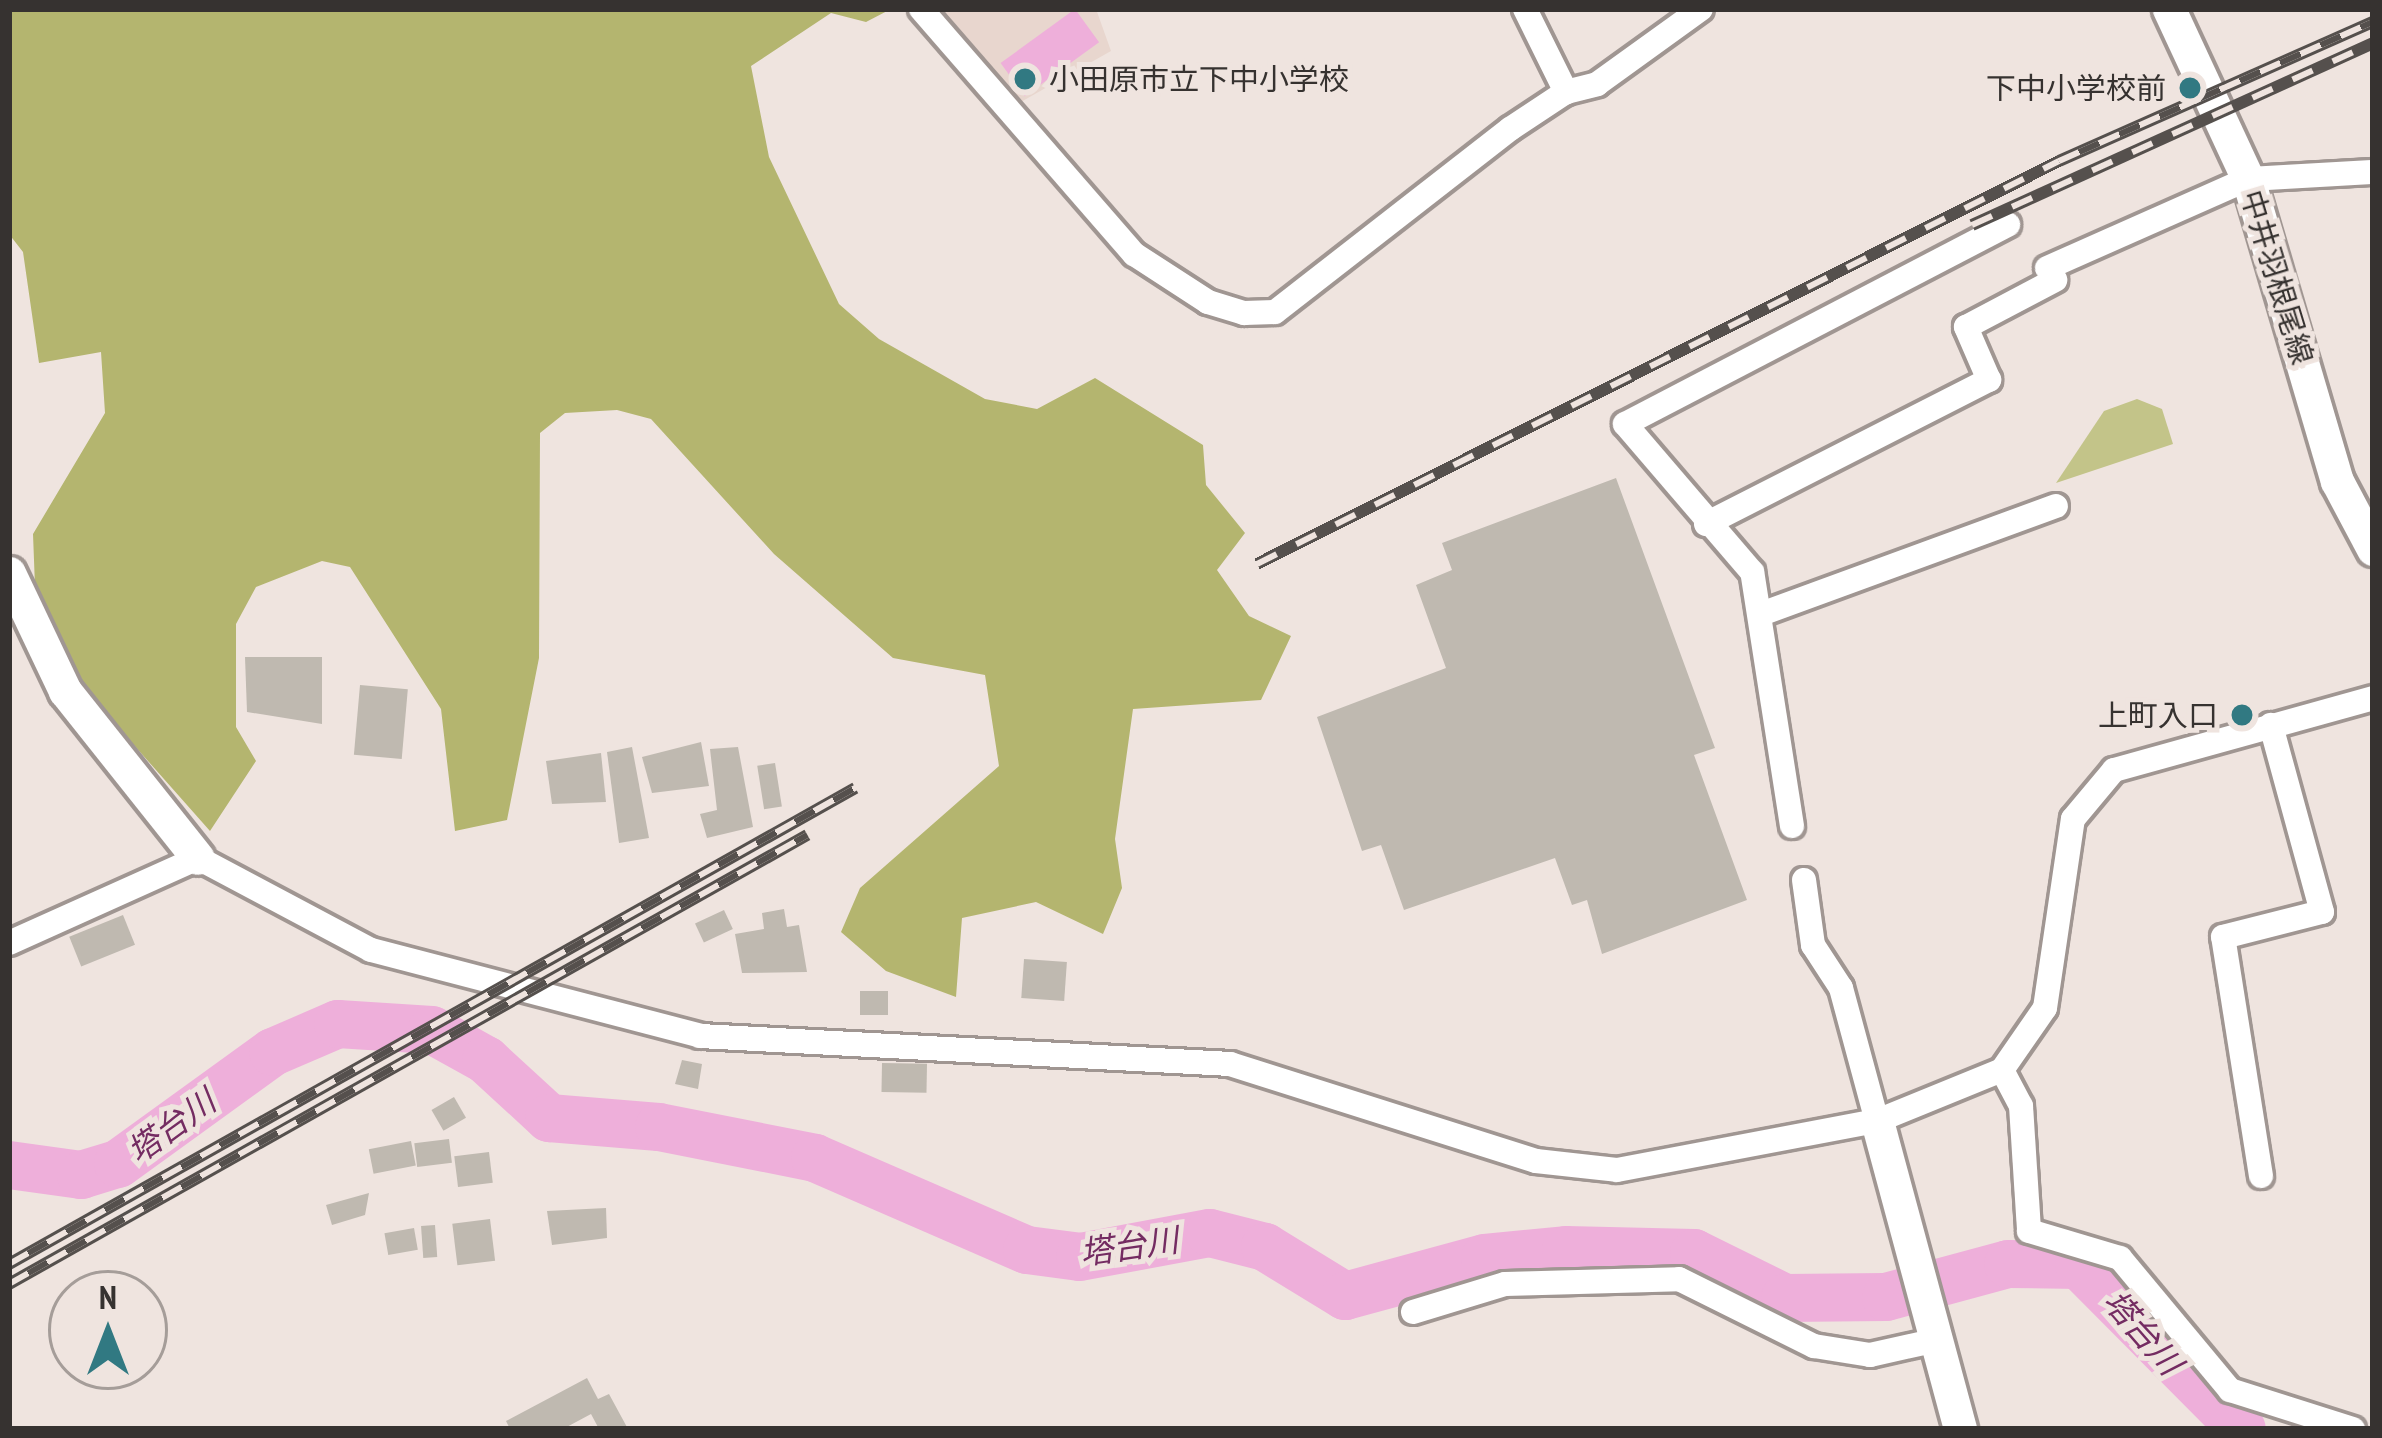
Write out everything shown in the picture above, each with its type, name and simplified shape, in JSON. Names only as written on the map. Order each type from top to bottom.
[{"type":"street","points":[[921,9],[1134,254],[1208,302],[1244,313],[1275,312],[1566,92],[1598,84],[1701,9]]},
{"type":"street","points":[[1525,9],[1566,92]]},
{"type":"street","name":"中井羽根尾線","points":[[2169,9],[2248,179],[2337,481],[2373,549]]},
{"type":"street","points":[[1706,524],[1989,380],[1966,327],[2051,274],[2248,179],[2373,172]]},
{"type":"street","points":[[1792,826],[1759,663],[1761,614],[1752,572],[1706,524],[1625,424],[2008,226]]},
{"type":"street","points":[[1761,614],[2056,506]]},
{"type":"street","points":[[9,573],[65,691],[198,859],[371,950],[700,1036],[1230,1064],[1574,1168],[1617,1170],[1877,1121],[2002,1070],[2045,1008],[2063,847],[2093,792],[2137,758],[2373,698]]},
{"type":"street","points":[[2261,1176],[2223,937],[2322,912],[2272,725]]},
{"type":"street","points":[[9,943],[198,859]]},
{"type":"street","points":[[1804,880],[1813,944],[1841,988],[1960,1429]]},
{"type":"street","points":[[2002,1070],[2020,1106],[2029,1231],[2120,1258],[2230,1390],[2353,1429]]},
{"type":"street","points":[[1414,1312],[1505,1284],[1679,1279],[1814,1346],[1870,1354],[1934,1331]]},
{"type":"shaded area","name":"小田原市立下中小学校","points":[[933,9],[1096,9],[1111,51],[1012,107]]},
{"type":"shaded area","points":[[1075,9],[1099,42],[1025,96],[1001,63]]},
{"type":"green space","points":[[9,9],[891,9],[866,22],[831,13],[751,66],[769,157],[839,304],[879,339],[985,399],[1037,409],[1095,378],[1203,445],[1206,485],[1245,533],[1217,570],[1249,616],[1291,636],[1261,700],[1133,709],[1115,839],[1122,888],[1103,934],[1036,902],[962,918],[956,997],[886,971],[841,932],[860,888],[999,766],[985,675],[893,658],[774,554],[651,419],[617,410],[565,413],[540,433],[539,658],[507,820],[455,831],[441,709],[350,567],[322,561],[256,587],[236,624],[236,727],[256,761],[210,831],[86,691],[36,613],[33,534],[105,413],[101,352],[39,363],[23,252],[9,234]]},
{"type":"green space","points":[[2137,399],[2162,409],[2173,444],[2056,483],[2104,411]]},
{"type":"building","points":[[1616,478],[1715,748],[1694,755],[1747,900],[1602,954],[1587,900],[1572,905],[1555,858],[1404,910],[1381,845],[1362,851],[1317,717],[1446,668],[1416,585],[1452,570],[1442,543]]},
{"type":"building","points":[[245,657],[322,657],[322,724],[247,712]]},
{"type":"building","points":[[360,685],[408,689],[402,759],[354,755]]},
{"type":"building","points":[[701,742],[709,786],[652,793],[642,757]]},
{"type":"building","points":[[632,747],[649,838],[619,843],[607,752]]},
{"type":"building","points":[[738,747],[753,827],[707,838],[700,814],[717,810],[710,749]]},
{"type":"building","points":[[601,753],[606,802],[552,804],[546,761]]},
{"type":"building","points":[[775,763],[782,806],[764,809],[757,766]]},
{"type":"building","points":[[784,909],[787,927],[799,925],[807,972],[742,973],[735,934],[764,929],[762,913]]},
{"type":"building","points":[[724,910],[733,929],[704,943],[695,924]]},
{"type":"building","points":[[123,915],[135,945],[81,966],[69,937]]},
{"type":"building","points":[[1024,959],[1067,962],[1064,1001],[1021,998]]},
{"type":"building","points":[[860,991],[888,991],[888,1015],[860,1015]]},
{"type":"building","points":[[682,1060],[702,1064],[698,1089],[675,1084]]},
{"type":"building","points":[[882,1063],[927,1064],[926,1093],[881,1092]]},
{"type":"building","points":[[454,1097],[466,1118],[443,1131],[431,1110]]},
{"type":"building","points":[[449,1139],[452,1163],[417,1167],[414,1143]]},
{"type":"building","points":[[411,1141],[416,1166],[374,1174],[369,1149]]},
{"type":"building","points":[[489,1152],[493,1183],[458,1187],[454,1156]]},
{"type":"building","points":[[369,1193],[365,1215],[332,1225],[326,1205]]},
{"type":"building","points":[[606,1208],[607,1238],[552,1245],[547,1211]]},
{"type":"building","points":[[490,1219],[495,1261],[457,1265],[452,1224]]},
{"type":"building","points":[[435,1225],[437,1257],[423,1258],[421,1226]]},
{"type":"building","points":[[414,1228],[418,1250],[388,1255],[384,1233]]},
{"type":"building","points":[[587,1378],[598,1399],[609,1394],[628,1429],[599,1429],[591,1414],[563,1429],[510,1429],[506,1421]]},
{"type":"waterway","name":"塔台川","points":[[9,1165],[81,1175],[118,1164],[273,1052],[338,1024],[432,1030],[486,1060],[549,1118],[659,1127],[815,1158],[1027,1250],[1080,1257],[1210,1233],[1265,1247],[1345,1296],[1485,1258],[1566,1250],[1694,1253],[1785,1298],[1886,1297],[2008,1264],[2079,1265],[2242,1429]]},
{"type":"railway","points":[[1257,564],[2059,161],[2373,22]]},
{"type":"railway","points":[[1972,225],[2373,43]]},
{"type":"railway","points":[[9,1264],[855,788]]},
{"type":"railway","points":[[9,1284],[807,835]]},
{"type":"place","name":"小田原市立下中小学校","points":[[1025,79]]},
{"type":"place","name":"下中小学校前","points":[[2190,88]]},
{"type":"place","name":"上町入口","points":[[2242,715]]}]
